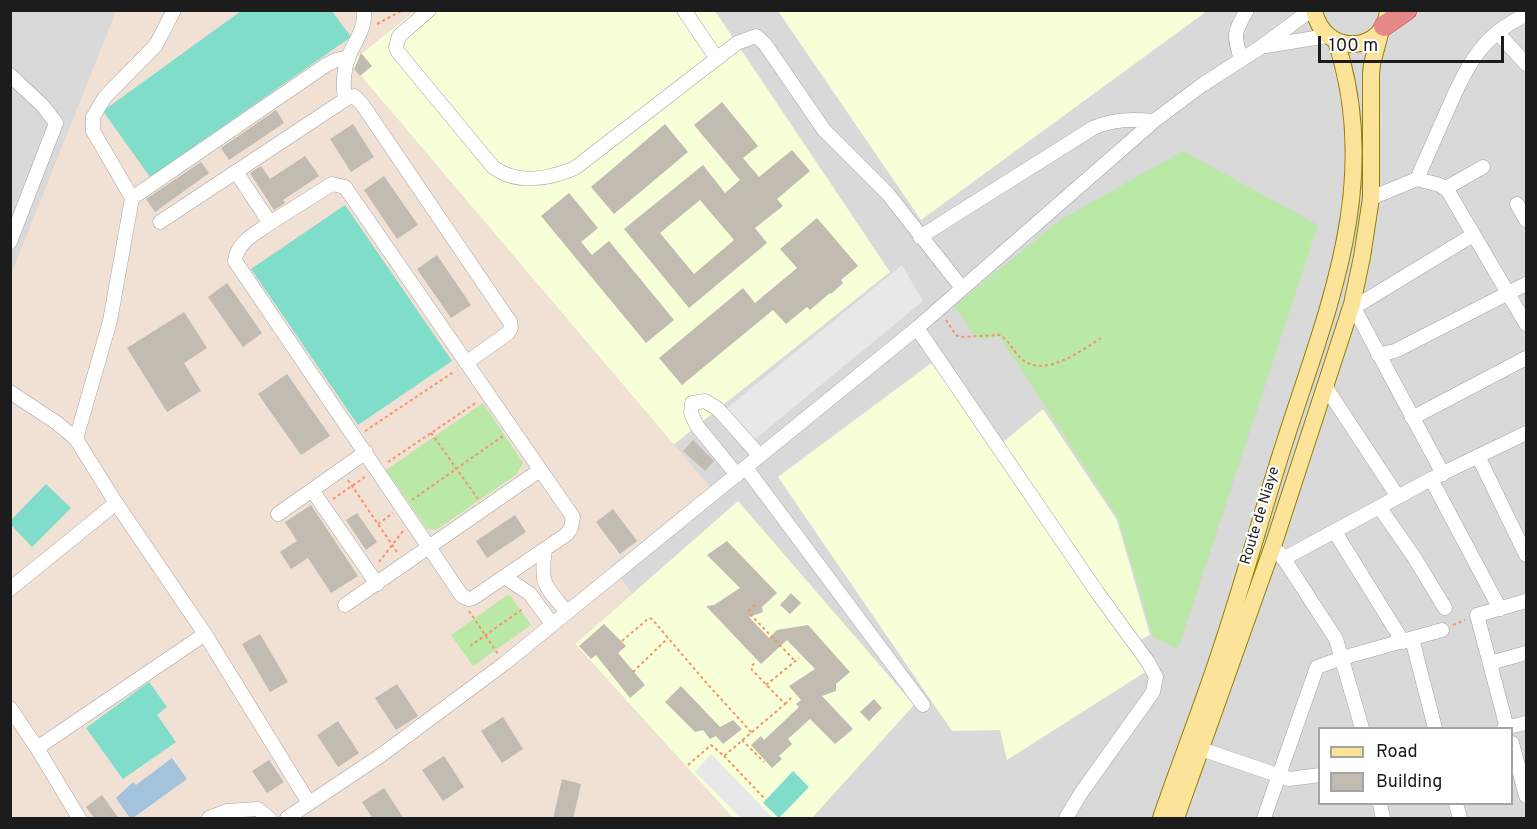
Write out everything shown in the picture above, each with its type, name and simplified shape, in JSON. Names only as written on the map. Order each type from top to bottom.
[{"type":"highway","points":[[1384,22],[1407,10]]},
{"type":"main road","name":"Route de Niaye","points":[[1161,819],[1223,644],[1336,281],[1351,211],[1354,164],[1352,117],[1346,75],[1331,38],[1320,28],[1312,10]]},
{"type":"main road","name":"Route de Niaye","points":[[1176,819],[1274,543],[1353,306],[1371,198],[1371,74],[1384,22]]},
{"type":"main road","points":[[1331,38],[1346,44],[1365,42],[1384,22]]},
{"type":"street","points":[[76,439],[110,321],[132,198],[93,131],[93,117],[105,97],[156,45],[174,10]]},
{"type":"street","points":[[345,100],[342,82],[349,57],[363,30],[364,10]]},
{"type":"street","points":[[429,10],[399,36],[396,47],[398,52],[493,166],[517,178],[548,177],[575,168],[737,43],[756,36],[765,44],[824,130],[888,194],[962,288]]},
{"type":"street","points":[[684,10],[717,59]]},
{"type":"street","points":[[1241,58],[1235,40],[1236,31],[1247,10]]},
{"type":"street","points":[[287,819],[380,756],[505,663],[939,309],[1154,121],[1312,10]]},
{"type":"street","points":[[1417,179],[1468,65],[1497,32],[1527,15]]},
{"type":"street","points":[[1497,32],[1527,64]]},
{"type":"street","points":[[1261,47],[1331,38]]},
{"type":"street","points":[[132,198],[326,65],[349,57]]},
{"type":"street","points":[[10,75],[43,106],[56,123],[10,242]]},
{"type":"street","points":[[160,222],[354,96],[362,104],[510,322],[511,328],[508,333],[466,363]]},
{"type":"street","points":[[920,237],[1093,128],[1108,121],[1127,119],[1154,121]]},
{"type":"street","points":[[1446,188],[1483,166]]},
{"type":"street","points":[[236,172],[270,223]]},
{"type":"street","points":[[1371,198],[1417,179],[1446,188],[1527,324]]},
{"type":"street","points":[[332,184],[345,187],[573,517],[572,528],[567,534],[469,599],[462,596],[235,261],[236,253],[242,243],[270,223],[332,184]]},
{"type":"street","points":[[1517,204],[1527,220]]},
{"type":"street","points":[[1473,235],[1353,306],[1412,418],[1500,609]]},
{"type":"street","points":[[1378,355],[1395,351],[1527,284]]},
{"type":"street","points":[[917,327],[1097,592],[1148,662],[1156,677],[1153,692],[1081,793],[1066,819]]},
{"type":"street","points":[[1412,418],[1527,358]]},
{"type":"street","points":[[1325,386],[1398,497]]},
{"type":"street","points":[[10,392],[57,423],[76,439],[116,503],[205,634],[309,803]]},
{"type":"street","points":[[760,456],[718,409],[705,401],[692,403],[691,413],[697,426],[741,472],[923,705]]},
{"type":"street","points":[[1283,559],[1437,476],[1527,433]]},
{"type":"street","points":[[278,514],[366,452]]},
{"type":"street","points":[[1478,456],[1527,555]]},
{"type":"street","points":[[345,605],[373,579],[405,564],[540,470]]},
{"type":"street","points":[[312,490],[373,579]]},
{"type":"street","points":[[10,589],[116,503]]},
{"type":"street","points":[[1380,508],[1419,564],[1445,608]]},
{"type":"street","points":[[1335,532],[1407,640],[1434,727]]},
{"type":"street","points":[[1274,543],[1332,633],[1342,658],[1361,727]]},
{"type":"street","points":[[545,549],[543,579],[567,612]]},
{"type":"street","points":[[505,577],[520,586],[535,601],[552,624]]},
{"type":"street","points":[[1506,727],[1477,615],[1527,602]]},
{"type":"street","points":[[1269,817],[1279,776],[1317,668],[1342,658],[1442,630]]},
{"type":"street","points":[[37,748],[205,634]]},
{"type":"street","points":[[1490,663],[1527,653]]},
{"type":"street","points":[[10,708],[37,748],[79,819]]},
{"type":"street","points":[[1510,727],[1527,723]]},
{"type":"street","points":[[1513,747],[1527,796]]},
{"type":"street","points":[[1202,749],[1293,780],[1318,775]]},
{"type":"street","points":[[209,819],[227,811],[258,808],[269,819]]},
{"type":"path","points":[[363,30],[386,21],[403,10]]},
{"type":"path","points":[[939,309],[956,335],[960,337],[1000,335],[1020,358],[1031,364],[1062,361],[1101,338]]},
{"type":"path","points":[[355,437],[466,363]]},
{"type":"path","points":[[323,506],[488,395]]},
{"type":"path","points":[[378,524],[513,430]]},
{"type":"path","points":[[431,433],[485,508]]},
{"type":"path","points":[[341,470],[405,564]]},
{"type":"path","points":[[373,579],[392,545],[411,520]]},
{"type":"path","points":[[469,599],[469,612],[505,663]]},
{"type":"path","points":[[470,645],[535,601]]},
{"type":"path","points":[[755,604],[749,611],[750,614],[795,661]]},
{"type":"path","points":[[1442,630],[1477,615]]},
{"type":"path","points":[[622,641],[649,618],[652,619],[751,732]]},
{"type":"path","points":[[633,672],[668,638]]},
{"type":"path","points":[[766,685],[799,658]]},
{"type":"path","points":[[755,662],[751,669],[785,704]]},
{"type":"path","points":[[724,756],[791,699]]},
{"type":"path","points":[[742,740],[764,762]]},
{"type":"path","points":[[688,765],[711,745],[766,800]]},
{"type":"shaded area","points":[[10,11],[1526,11],[1526,818],[11,818]]},
{"type":"shaded area","points":[[116,11],[415,11],[350,63],[710,487],[611,566],[632,593],[575,644],[733,818],[11,818],[10,277]]},
{"type":"shaded area","points":[[241,11],[332,11],[351,37],[150,177],[103,111]]},
{"type":"shaded area","points":[[413,11],[715,11],[890,272],[673,445],[350,63]]},
{"type":"shaded area","points":[[778,11],[1207,11],[921,220]]},
{"type":"shaded area","points":[[345,205],[452,361],[358,425],[251,269]]},
{"type":"shaded area","points":[[902,265],[923,301],[754,440],[727,408]]},
{"type":"shaded area","points":[[934,361],[1002,443],[1043,409],[1117,520],[1150,635],[1131,644],[1147,671],[1007,760],[1000,730],[952,731],[778,477]]},
{"type":"shaded area","points":[[46,484],[71,508],[32,547],[11,525],[11,520]]},
{"type":"shaded area","points":[[738,501],[914,705],[812,818],[733,818],[575,644]]},
{"type":"shaded area","points":[[149,682],[167,707],[157,715],[176,742],[123,779],[86,728]]},
{"type":"shaded area","points":[[711,754],[773,818],[741,818],[695,772]]},
{"type":"shaded area","points":[[172,758],[187,779],[130,818],[116,798],[133,782],[136,785]]},
{"type":"shaded area","points":[[793,771],[809,787],[779,818],[763,803]]},
{"type":"green space","points":[[1183,151],[1318,225],[1178,649],[1153,637],[1118,518],[1000,337],[978,339],[954,306],[1060,220]]},
{"type":"green space","points":[[483,403],[523,463],[517,474],[436,530],[427,529],[386,470]]},
{"type":"green space","points":[[509,594],[531,625],[473,666],[451,635]]},
{"type":"building","points":[[361,53],[372,66],[360,76],[354,69]]},
{"type":"building","points":[[722,102],[758,146],[743,158],[759,177],[792,150],[810,171],[777,199],[783,206],[755,228],[767,243],[689,308],[624,229],[703,165],[725,193],[740,180],[694,125]],"holes":[[[700,200],[734,240],[694,274],[660,233]]]},
{"type":"building","points":[[276,110],[284,123],[229,160],[221,148]]},
{"type":"building","points":[[353,124],[374,157],[351,172],[330,139]]},
{"type":"building","points":[[665,124],[688,152],[614,214],[591,187]]},
{"type":"building","points":[[305,156],[319,176],[283,200],[285,203],[274,210],[250,173],[261,166],[270,179]]},
{"type":"building","points":[[201,162],[209,173],[155,212],[146,199]]},
{"type":"building","points":[[384,176],[418,225],[397,239],[364,190]]},
{"type":"building","points":[[569,193],[598,228],[581,242],[592,255],[609,241],[674,320],[646,343],[541,216]]},
{"type":"building","points":[[817,218],[858,266],[841,280],[843,283],[831,294],[810,310],[807,307],[786,324],[773,310],[682,385],[659,358],[743,288],[755,303],[797,268],[780,249]]},
{"type":"building","points":[[437,255],[471,305],[451,318],[417,269]]},
{"type":"building","points":[[227,283],[262,333],[243,347],[208,297]]},
{"type":"building","points":[[184,312],[207,348],[184,363],[201,391],[167,412],[127,348]]},
{"type":"building","points":[[287,374],[330,436],[301,455],[258,394]]},
{"type":"building","points":[[693,440],[714,461],[705,471],[683,451]]},
{"type":"building","points":[[311,505],[358,576],[331,593],[308,558],[291,569],[280,552],[297,541],[285,522]]},
{"type":"building","points":[[613,509],[637,541],[620,554],[596,522]]},
{"type":"building","points":[[357,513],[377,542],[366,550],[346,520]]},
{"type":"building","points":[[515,515],[526,532],[487,558],[476,541]]},
{"type":"building","points":[[727,541],[777,593],[762,607],[763,612],[749,617],[769,638],[777,630],[808,625],[850,672],[836,684],[836,691],[822,696],[853,729],[835,744],[810,719],[788,739],[792,744],[779,756],[782,759],[772,768],[751,745],[761,736],[764,740],[799,707],[796,704],[801,700],[789,686],[815,669],[787,640],[761,664],[706,606],[714,605],[740,588],[707,555]]},
{"type":"building","points":[[791,593],[801,603],[790,614],[780,605]]},
{"type":"building","points":[[604,624],[626,646],[618,653],[645,685],[630,698],[596,655],[591,659],[579,646]]},
{"type":"building","points":[[260,634],[288,682],[270,692],[242,644]]},
{"type":"building","points":[[397,684],[418,716],[396,730],[375,698]]},
{"type":"building","points":[[681,686],[720,727],[733,720],[742,729],[723,744],[716,736],[710,739],[703,730],[695,732],[665,702]]},
{"type":"building","points":[[874,699],[882,708],[869,721],[860,712]]},
{"type":"building","points":[[503,717],[523,749],[502,763],[481,731]]},
{"type":"building","points":[[338,721],[359,753],[338,767],[317,735]]},
{"type":"building","points":[[444,756],[464,787],[443,801],[422,770]]},
{"type":"building","points":[[269,760],[284,782],[267,793],[252,771]]},
{"type":"building","points":[[562,779],[581,784],[573,819],[553,819]]},
{"type":"building","points":[[384,788],[404,819],[373,819],[362,802]]},
{"type":"building","points":[[102,795],[119,819],[95,819],[86,807]]}]
